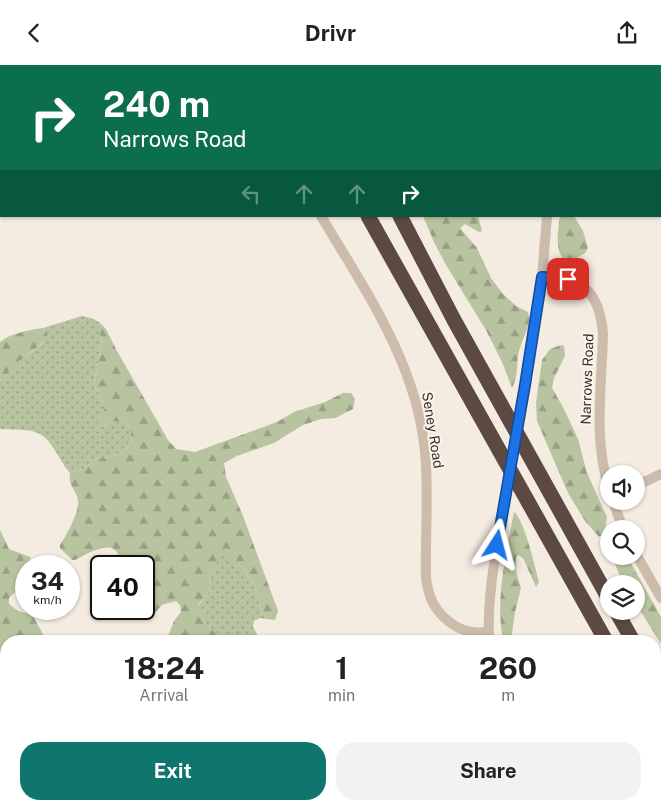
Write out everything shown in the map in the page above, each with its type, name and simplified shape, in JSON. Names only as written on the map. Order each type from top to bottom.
[{"type":"highway","points":[[369,217],[603,635]]},
{"type":"highway","points":[[401,217],[454,320],[600,583]]},
{"type":"highway","points":[[621,620],[630,635]]},
{"type":"street","name":"Seney Road","points":[[322,217],[376,308],[402,359],[412,386],[420,418],[425,451],[426,578],[432,603],[447,620],[459,627],[482,635]]},
{"type":"street","points":[[406,217],[454,320]]},
{"type":"street","points":[[489,635],[494,560],[542,277],[547,217]]},
{"type":"street","name":"Narrows Road","points":[[542,277],[568,279],[577,283],[591,294],[599,310],[603,333],[599,433],[603,465]]},
{"type":"street","points":[[645,482],[661,474]]},
{"type":"street","points":[[644,565],[657,583],[661,598]]},
{"type":"green space","points":[[423,217],[478,217],[482,231],[479,232],[465,224],[460,228],[477,248],[491,278],[502,293],[516,306],[528,312],[529,317],[512,388],[502,362],[486,330],[434,242]]},
{"type":"green space","points":[[560,217],[575,217],[583,231],[588,248],[585,253],[568,263],[560,254],[558,235]]},
{"type":"green space","points":[[82,316],[94,319],[100,323],[98,324],[102,340],[94,384],[105,408],[102,427],[116,421],[123,422],[130,428],[132,440],[127,448],[118,454],[95,459],[86,468],[70,473],[51,444],[41,435],[28,430],[0,429],[0,381],[17,362],[41,345],[47,332],[43,328]]},
{"type":"green space","points":[[100,323],[106,329],[168,440],[176,449],[195,452],[277,422],[294,412],[325,402],[343,393],[351,393],[355,399],[353,409],[335,418],[321,419],[303,425],[274,443],[237,456],[224,463],[226,477],[243,516],[278,611],[275,620],[267,619],[256,590],[245,571],[231,556],[221,555],[210,573],[209,591],[198,605],[198,609],[208,626],[219,635],[168,635],[174,621],[181,612],[180,605],[176,601],[162,605],[155,613],[155,555],[118,555],[115,550],[106,547],[80,558],[80,555],[67,555],[60,548],[75,517],[78,505],[77,496],[70,482],[70,473],[86,468],[95,459],[118,454],[127,448],[132,440],[130,428],[123,422],[116,421],[102,427],[97,423],[105,408],[94,384],[102,340],[97,324]]},
{"type":"green space","points":[[43,328],[47,332],[47,338],[19,361],[0,381],[0,342],[15,334]]},
{"type":"green space","points":[[561,345],[564,346],[565,356],[554,378],[552,388],[578,439],[587,473],[600,502],[600,510],[604,510],[607,517],[606,520],[600,520],[599,537],[585,521],[568,493],[537,421],[536,403],[542,360],[550,349]]},
{"type":"green space","points":[[514,512],[522,524],[539,582],[536,587],[523,558],[518,555],[516,558],[516,571],[521,588],[512,635],[502,635],[501,625],[501,592]]},
{"type":"green space","points":[[0,530],[9,549],[25,555],[15,555],[15,591],[9,598],[9,604],[15,609],[15,620],[35,620],[44,635],[0,635]]},
{"type":"green space","points":[[220,555],[231,556],[245,571],[256,590],[267,619],[260,618],[254,621],[253,627],[258,635],[219,635],[208,626],[198,606],[209,591],[210,573]]},
{"type":"green space","points":[[616,565],[632,565],[638,575],[619,575]]},
{"type":"green space","points":[[645,588],[661,617],[661,635],[655,635],[645,618]]},
{"type":"route","points":[[497,545],[542,277],[568,279]]}]
